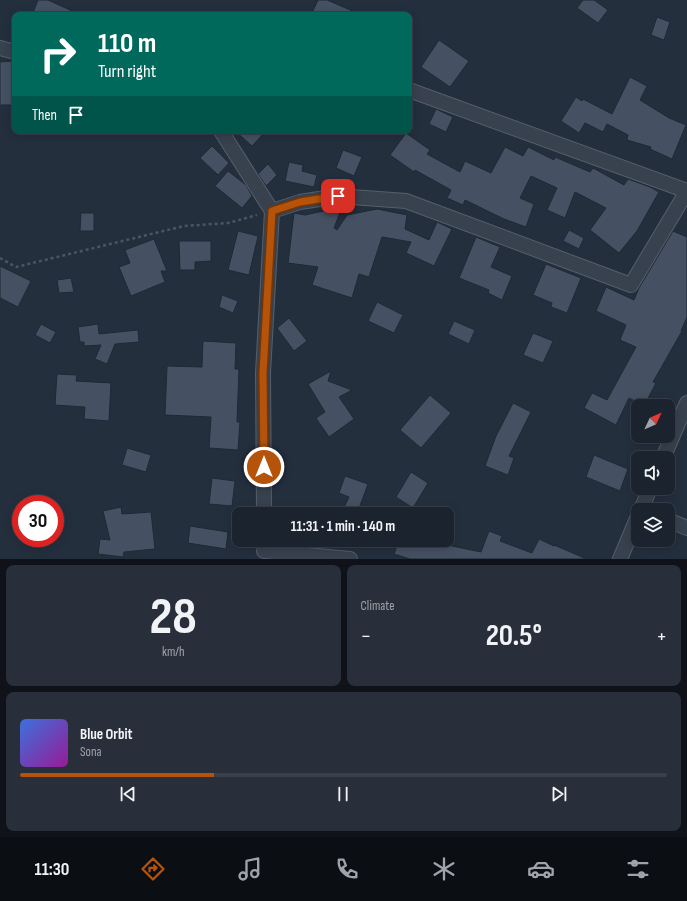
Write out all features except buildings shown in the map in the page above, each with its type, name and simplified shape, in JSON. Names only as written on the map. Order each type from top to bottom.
[{"type":"street","points":[[0,48],[12,51]]},
{"type":"street","points":[[272,211],[300,202],[338,196],[406,201],[631,285],[687,191],[412,91]]},
{"type":"street","points":[[222,134],[272,211],[263,373],[264,507]]},
{"type":"street","points":[[666,451],[687,403]]},
{"type":"street","points":[[675,523],[687,528]]},
{"type":"street","points":[[620,559],[631,534]]},
{"type":"street","points":[[264,550],[350,559]]},
{"type":"path","points":[[0,258],[16,267],[184,226],[228,223],[272,211]]},
{"type":"route","points":[[264,467],[263,373],[272,211],[300,202],[338,196]]}]
